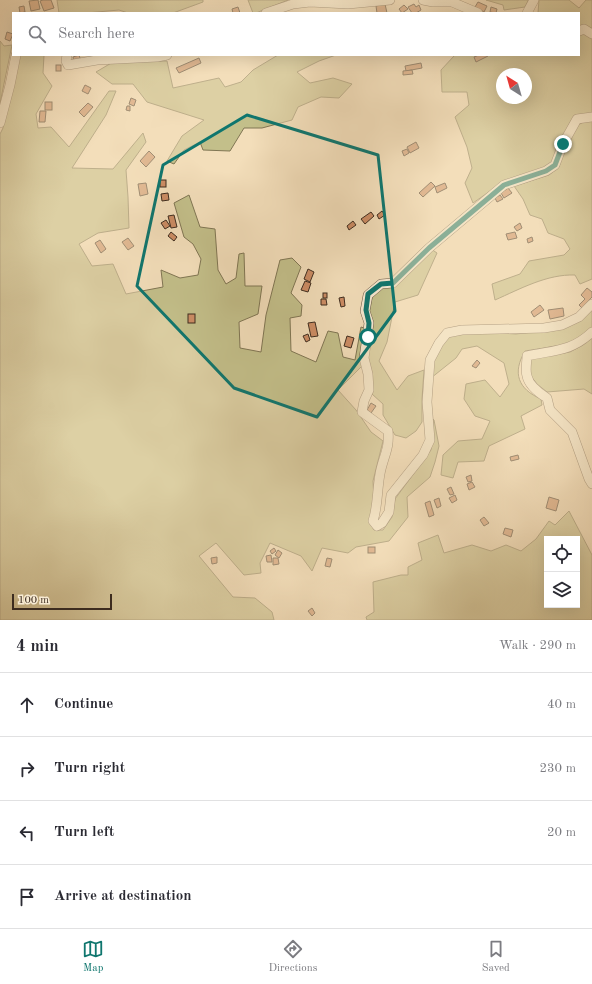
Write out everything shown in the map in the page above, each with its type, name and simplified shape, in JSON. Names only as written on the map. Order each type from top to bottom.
[{"type":"street","points":[[269,12],[293,4],[310,2],[348,4],[390,0]]},
{"type":"street","points":[[423,0],[433,2],[452,2],[476,12]]},
{"type":"street","points":[[528,12],[534,0]]},
{"type":"street","points":[[580,31],[584,29],[592,34]]},
{"type":"street","points":[[0,123],[16,56]]},
{"type":"street","points":[[67,56],[66,61],[68,65],[97,60],[157,58],[164,56]]},
{"type":"street","points":[[592,117],[577,119],[563,144],[555,165],[546,171],[504,185],[429,248],[393,283],[381,284],[368,294],[366,310],[369,323],[364,358],[368,374],[369,390],[364,401],[362,412],[388,431],[389,442],[380,473],[376,512],[373,521],[377,526],[382,524],[389,512],[391,495],[423,455],[430,440],[427,402],[430,360],[439,343],[447,333],[462,330],[544,328],[562,325],[579,318],[592,304]]},
{"type":"street","points":[[592,332],[584,340],[573,346],[561,350],[526,356],[527,376],[532,386],[540,394],[547,398],[550,410],[572,432],[592,484]]},
{"type":"highlighted area","points":[[247,115],[378,155],[395,311],[317,417],[234,388],[137,286],[163,165]]},
{"type":"shaded area","points":[[57,0],[203,0],[203,2],[176,12],[125,12],[119,10],[97,12],[59,12]]},
{"type":"shaded area","points":[[248,0],[288,0],[258,12],[253,12]]},
{"type":"shaded area","points":[[486,0],[528,1],[525,7],[504,10],[503,5]]},
{"type":"shaded area","points":[[539,0],[569,0],[579,8],[586,0],[592,0],[592,31],[580,29],[580,12],[538,12]]},
{"type":"shaded area","points":[[585,33],[592,37],[592,113],[572,119],[559,144],[553,162],[546,169],[503,182],[473,203],[465,183],[472,168],[467,147],[455,117],[469,105],[467,92],[442,92],[441,70],[454,56],[580,56],[580,35]]},
{"type":"shaded area","points":[[0,41],[4,46],[12,45],[0,103]]},
{"type":"shaded area","points":[[20,56],[44,56],[43,73],[52,86],[36,114],[38,128],[51,127],[69,147],[109,91],[116,91],[106,115],[72,168],[113,169],[143,133],[146,142],[126,170],[129,228],[98,233],[79,244],[92,266],[113,264],[126,294],[163,287],[161,270],[180,278],[198,275],[201,259],[193,244],[184,237],[174,203],[189,195],[200,227],[215,229],[218,270],[226,284],[236,278],[239,254],[244,253],[245,286],[262,286],[258,314],[239,322],[240,348],[261,352],[266,315],[280,260],[292,258],[301,267],[291,293],[302,305],[301,316],[290,318],[291,351],[316,362],[328,331],[338,333],[343,357],[355,360],[361,327],[364,328],[362,366],[338,390],[356,410],[371,432],[383,441],[373,481],[374,501],[370,523],[374,530],[383,530],[392,517],[395,499],[431,450],[433,419],[439,446],[430,477],[407,497],[408,517],[389,541],[356,547],[348,553],[322,548],[312,571],[301,556],[270,543],[260,563],[261,573],[244,575],[216,543],[199,556],[233,597],[255,598],[272,612],[274,620],[0,620],[0,134],[3,128],[5,111]]},
{"type":"shaded area","points":[[276,56],[333,56],[297,72],[310,83],[333,78],[352,84],[339,98],[321,97],[298,107],[292,120],[262,128],[244,128],[230,151],[203,150],[200,142],[184,150],[174,164],[167,161],[182,136],[204,120],[147,102],[133,84],[112,84],[96,72],[113,62],[167,61],[173,88],[219,78],[225,87],[241,82],[253,70]]},
{"type":"shaded area","points":[[585,121],[592,121],[592,279],[580,284],[575,275],[554,277],[534,283],[495,300],[492,284],[520,274],[529,261],[564,255],[570,249],[564,239],[548,233],[542,219],[530,215],[523,199],[514,186],[549,175],[559,167],[565,146],[578,125]]},
{"type":"shaded area","points":[[431,249],[437,253],[418,295],[395,302],[387,342],[379,361],[397,390],[408,376],[424,370],[422,422],[416,431],[406,438],[395,435],[383,415],[383,404],[372,394],[368,357],[369,310],[372,297],[381,288],[398,284]]},
{"type":"shaded area","points":[[592,309],[592,327],[582,336],[569,344],[525,351],[519,366],[518,373],[520,380],[522,385],[527,390],[541,399],[542,405],[521,416],[525,429],[489,446],[484,461],[458,462],[453,478],[441,475],[443,455],[458,441],[482,439],[490,421],[475,416],[464,399],[466,384],[485,380],[500,397],[509,384],[504,363],[477,346],[462,349],[456,358],[431,378],[431,361],[447,336],[484,332],[516,334],[565,328]]},
{"type":"shaded area","points":[[592,337],[592,394],[584,389],[547,392],[537,384],[530,375],[530,359],[570,352],[583,345]]},
{"type":"shaded area","points":[[569,511],[592,555],[592,620],[367,620],[366,617],[374,612],[373,582],[401,575],[408,575],[408,567],[422,560],[418,543],[438,535],[444,553],[472,545],[491,551],[506,545],[521,551],[536,539],[549,521],[555,525]]},
{"type":"building","points":[[38,0],[40,9],[31,11],[29,1]]},
{"type":"building","points":[[51,0],[54,8],[44,11],[40,1]]},
{"type":"building","points":[[478,2],[487,6],[484,12],[475,7]]},
{"type":"building","points":[[385,4],[387,12],[377,12],[376,6]]},
{"type":"building","points":[[414,4],[416,7],[419,5],[421,10],[418,12],[411,12],[408,7]]},
{"type":"building","points":[[404,5],[408,9],[401,12],[399,9]]},
{"type":"building","points":[[24,6],[25,12],[20,12],[19,7]]},
{"type":"building","points":[[238,7],[240,12],[233,12],[232,9]]},
{"type":"building","points":[[491,7],[497,9],[496,12],[490,12]]},
{"type":"building","points":[[7,32],[12,34],[10,41],[5,39]]},
{"type":"building","points":[[79,56],[81,61],[74,63],[73,57]]},
{"type":"building","points":[[476,56],[488,56],[476,62],[474,57]]},
{"type":"building","points":[[199,58],[201,63],[179,73],[176,68]]},
{"type":"building","points":[[421,63],[422,68],[406,71],[405,66]]},
{"type":"building","points":[[56,65],[61,65],[61,71],[56,71]]},
{"type":"building","points":[[412,70],[413,74],[403,75],[403,71]]},
{"type":"building","points":[[85,85],[91,88],[88,94],[82,91]]},
{"type":"building","points":[[131,98],[136,100],[134,106],[129,104]]},
{"type":"building","points":[[45,102],[52,102],[52,110],[45,110]]},
{"type":"building","points":[[88,103],[93,107],[84,117],[79,112]]},
{"type":"building","points":[[127,106],[130,106],[130,111],[126,110]]},
{"type":"building","points":[[40,111],[46,111],[45,122],[39,122]]},
{"type":"building","points":[[416,142],[419,148],[410,153],[407,147]]},
{"type":"building","points":[[407,149],[409,153],[404,156],[402,151]]},
{"type":"building","points":[[149,151],[155,157],[146,167],[140,161]]},
{"type":"building","points":[[160,180],[166,180],[166,187],[160,187]]},
{"type":"building","points":[[431,182],[435,186],[423,197],[419,193]]},
{"type":"building","points":[[146,183],[148,194],[140,196],[138,184]]},
{"type":"building","points":[[445,183],[447,188],[437,193],[435,187]]},
{"type":"building","points":[[508,188],[512,193],[504,198],[501,193]]},
{"type":"building","points":[[168,193],[169,200],[162,201],[161,194]]},
{"type":"building","points":[[500,195],[503,199],[497,202],[495,198]]},
{"type":"building","points":[[382,211],[385,215],[379,219],[377,215]]},
{"type":"building","points":[[371,212],[374,216],[365,224],[361,219]]},
{"type":"building","points":[[174,215],[177,227],[171,228],[168,216]]},
{"type":"building","points":[[166,220],[170,226],[165,229],[161,223]]},
{"type":"building","points":[[353,221],[356,225],[349,230],[347,226]]},
{"type":"building","points":[[520,223],[522,228],[517,231],[514,227]]},
{"type":"building","points":[[171,232],[177,237],[174,241],[168,236]]},
{"type":"building","points":[[515,232],[517,238],[508,240],[506,234]]},
{"type":"building","points":[[532,237],[533,241],[528,243],[527,239]]},
{"type":"building","points":[[128,238],[134,246],[128,250],[122,242]]},
{"type":"building","points":[[100,240],[106,249],[101,253],[95,243]]},
{"type":"building","points":[[308,269],[314,272],[310,282],[304,279]]},
{"type":"building","points":[[305,281],[311,283],[308,292],[301,290]]},
{"type":"building","points":[[587,288],[592,292],[592,297],[582,308],[579,305],[585,299],[581,295]]},
{"type":"building","points":[[323,293],[327,293],[327,298],[323,298]]},
{"type":"building","points":[[344,297],[345,306],[341,307],[339,298]]},
{"type":"building","points":[[321,299],[326,299],[327,305],[321,305]]},
{"type":"building","points":[[540,305],[544,310],[534,317],[531,312]]},
{"type":"building","points":[[563,308],[564,316],[550,319],[548,310]]},
{"type":"building","points":[[188,314],[195,314],[195,323],[188,323]]},
{"type":"building","points":[[315,322],[318,336],[311,337],[308,323]]},
{"type":"building","points":[[308,334],[310,340],[306,342],[303,336]]},
{"type":"building","points":[[347,336],[354,338],[351,348],[344,346]]},
{"type":"building","points":[[477,360],[480,363],[476,368],[472,366]]},
{"type":"building","points":[[371,403],[376,406],[371,413],[367,410]]},
{"type":"building","points":[[518,455],[519,459],[511,461],[510,457]]},
{"type":"building","points":[[471,475],[472,481],[468,482],[466,477]]},
{"type":"building","points":[[472,482],[475,487],[469,490],[467,484]]},
{"type":"building","points":[[451,487],[454,494],[450,495],[447,489]]},
{"type":"building","points":[[455,495],[457,500],[452,503],[449,498]]},
{"type":"building","points":[[549,497],[559,500],[556,511],[546,508]]},
{"type":"building","points":[[439,498],[441,506],[437,508],[434,500]]},
{"type":"building","points":[[430,501],[434,515],[429,517],[425,503]]},
{"type":"building","points":[[484,517],[489,523],[484,526],[480,520]]},
{"type":"building","points":[[505,528],[513,530],[511,537],[503,534]]},
{"type":"building","points":[[368,547],[375,547],[375,553],[368,553]]},
{"type":"building","points":[[274,548],[276,551],[272,554],[270,551]]},
{"type":"building","points":[[278,550],[282,553],[279,558],[275,555]]},
{"type":"building","points":[[271,555],[272,562],[267,562],[266,556]]},
{"type":"building","points":[[217,557],[217,563],[212,564],[211,558]]},
{"type":"building","points":[[273,558],[278,558],[279,564],[273,565]]},
{"type":"building","points":[[327,558],[332,559],[330,567],[325,566]]},
{"type":"building","points":[[312,608],[315,613],[312,616],[308,611]]},
{"type":"route","points":[[368,337],[369,323],[366,310],[368,294],[381,284],[393,283],[429,248],[504,185],[546,171],[555,165],[563,144]]}]
